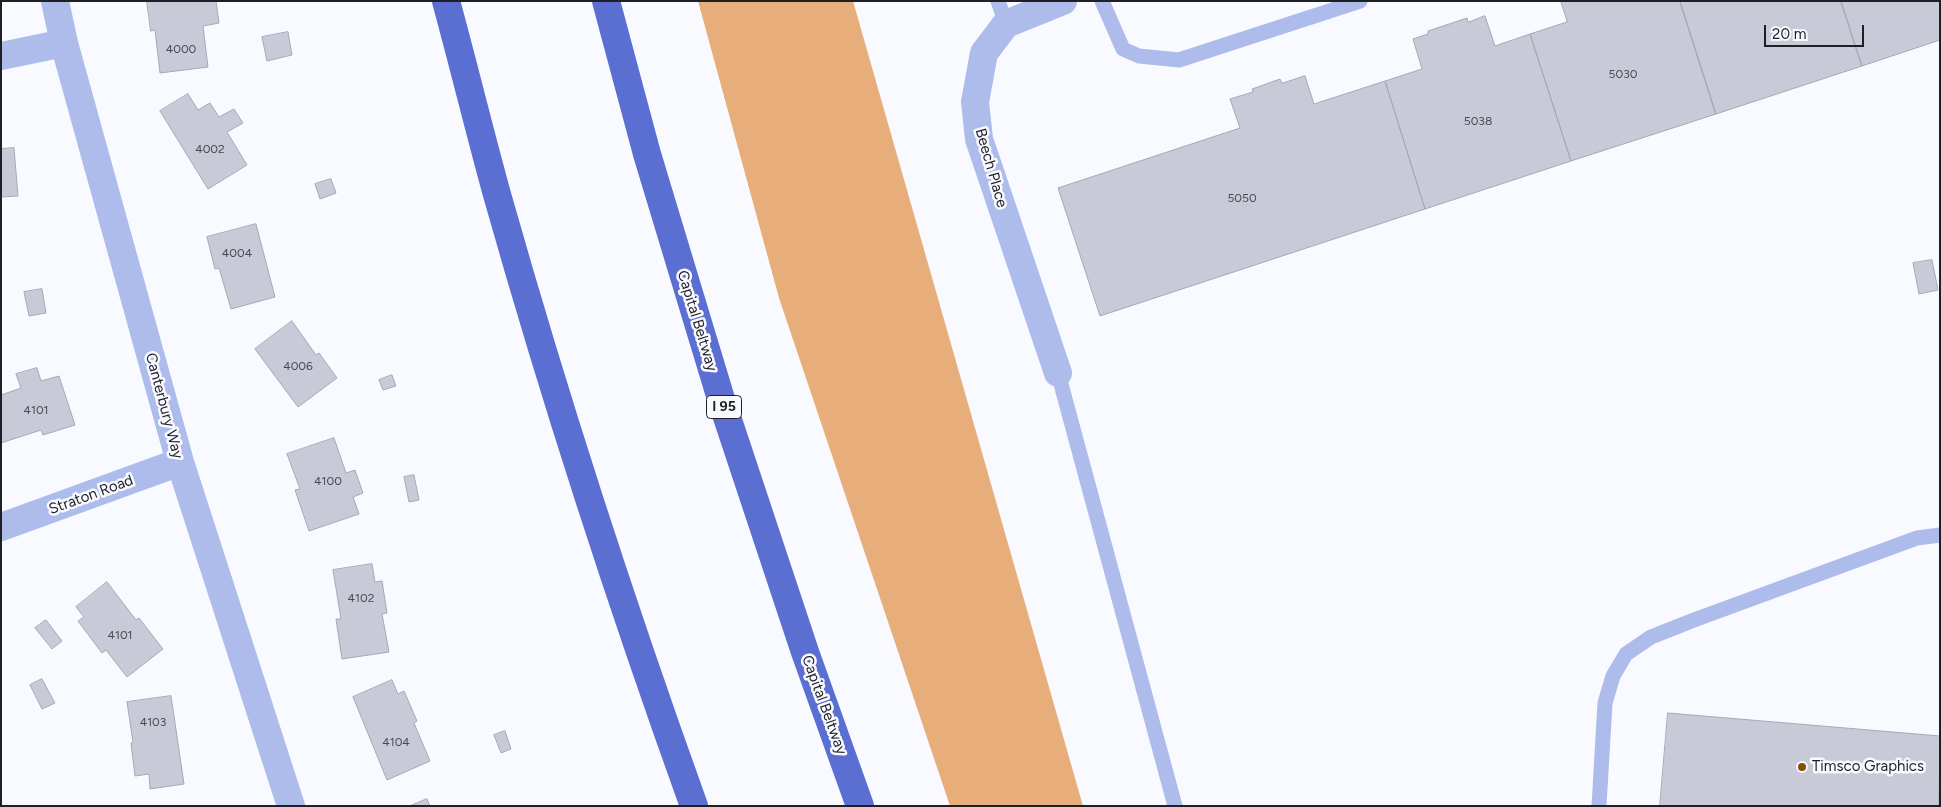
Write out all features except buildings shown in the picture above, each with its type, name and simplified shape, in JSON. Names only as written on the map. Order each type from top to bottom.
[{"type":"highway","points":[[446,1],[498,197],[572,445],[657,704],[694,806]]},
{"type":"highway","name":"Capital Beltway","points":[[606,1],[647,154],[721,398],[805,652],[860,806]]},
{"type":"street","name":"Canterbury Way","points":[[55,1],[64,43],[180,462],[291,806]]},
{"type":"street","name":"Beech Place","points":[[1058,373],[979,139],[975,102],[984,54],[1002,12],[1063,1]]},
{"type":"street","points":[[1,56],[64,43]]},
{"type":"street","name":"Straton Road","points":[[1,526],[180,462]]},
{"type":"lane","points":[[1102,1],[1123,49],[1139,56],[1179,60],[1360,1]]},
{"type":"lane","points":[[1058,373],[1175,806]]},
{"type":"lane","points":[[1599,806],[1605,703],[1612,676],[1626,654],[1651,637],[1694,620],[1917,538],[1940,535]]},
{"type":"shaded area","points":[[698,1],[853,1],[1083,806],[950,806],[779,298]]},
{"type":"place","name":"Timsco Graphics","points":[[1802,767]]}]
